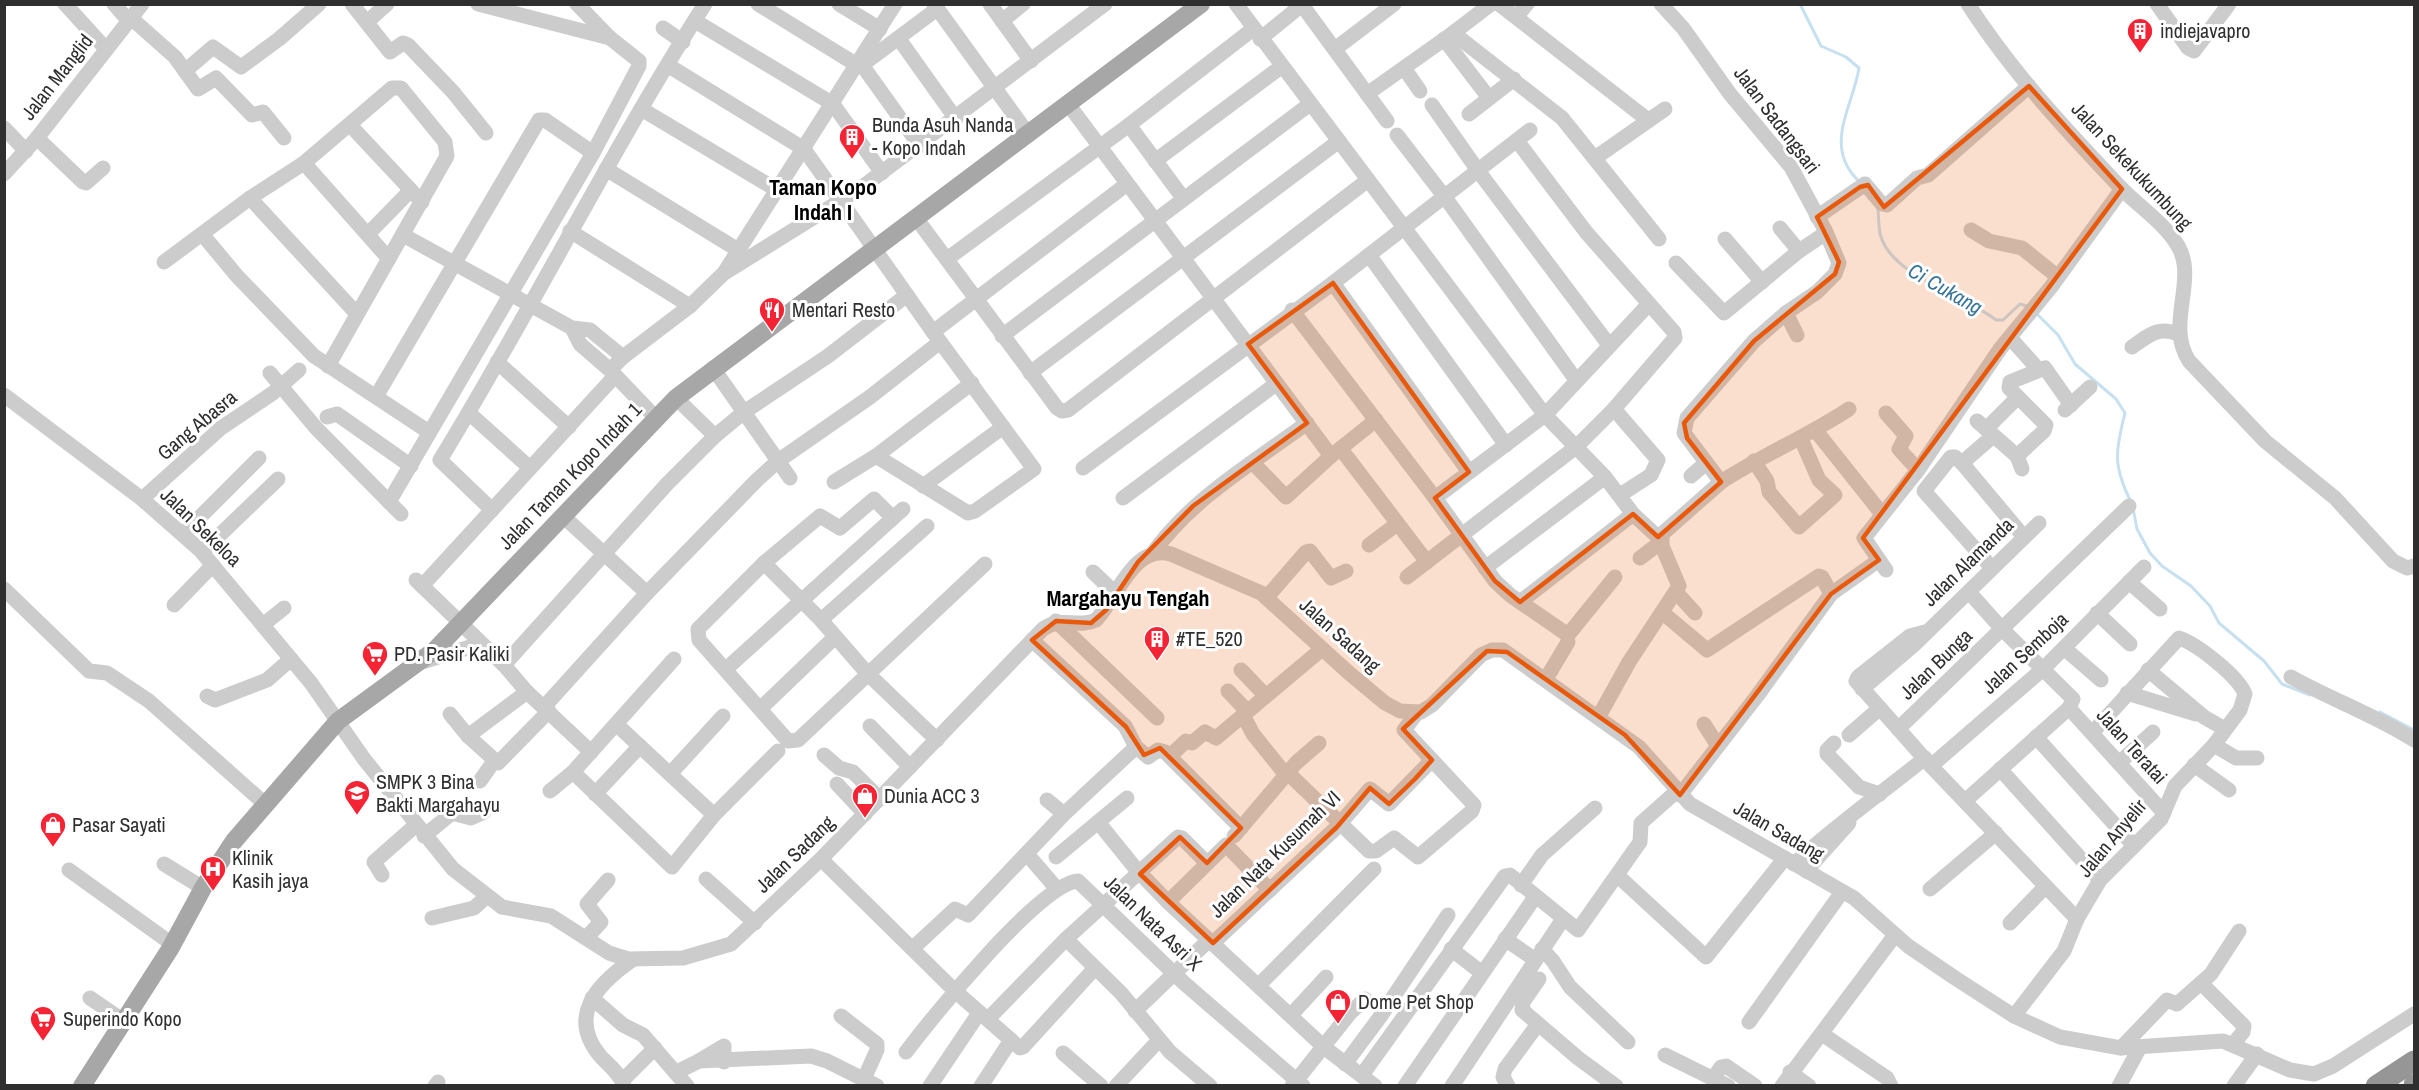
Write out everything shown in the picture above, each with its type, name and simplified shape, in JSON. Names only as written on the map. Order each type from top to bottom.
[{"type":"highway","points":[[2376,1086],[2415,1061]]},
{"type":"main road","name":"Jalan Taman Kopo Indah 1","points":[[82,1086],[125,1022],[203,888],[234,841],[264,803],[339,721],[435,650],[459,622],[564,517],[676,398],[1198,5]]},
{"type":"street","points":[[64,4],[106,49]]},
{"type":"street","points":[[114,4],[158,40],[198,89],[216,78],[252,115],[263,112],[284,138]]},
{"type":"street","name":"Jalan Manglid","points":[[4,174],[37,138],[141,4]]},
{"type":"street","points":[[185,71],[215,47],[241,67],[279,39],[319,4]]},
{"type":"street","points":[[352,4],[390,52],[403,44],[408,45],[453,92],[486,133]]},
{"type":"street","points":[[367,22],[387,4]]},
{"type":"street","points":[[478,4],[515,8],[564,26],[610,38]]},
{"type":"street","points":[[564,26],[572,4]]},
{"type":"street","points":[[389,502],[509,293],[593,153],[639,66],[639,61],[610,38],[577,4]]},
{"type":"street","points":[[492,510],[440,460],[469,413],[606,169],[705,4]]},
{"type":"street","points":[[758,4],[859,65],[920,146]]},
{"type":"street","points":[[839,4],[880,29]]},
{"type":"street","points":[[723,274],[859,65],[895,4]]},
{"type":"street","points":[[990,4],[1031,61]]},
{"type":"street","points":[[1002,21],[1023,4]]},
{"type":"street","points":[[591,752],[527,692],[504,664],[480,644],[419,582],[492,510],[569,427],[613,373],[623,357],[690,306],[723,274],[840,202],[882,173],[1105,4]]},
{"type":"street","points":[[1236,4],[1256,34],[1545,415],[1605,477],[1633,514],[1660,540],[1680,582],[1676,592],[1629,662],[1599,716]]},
{"type":"street","points":[[1335,49],[1394,4]]},
{"type":"street","points":[[1367,94],[1491,4]]},
{"type":"street","points":[[1499,4],[1648,120]]},
{"type":"street","points":[[1516,17],[1527,4]]},
{"type":"street","name":"Jalan Sadangsari","points":[[1661,4],[1683,28],[1730,94],[1791,167],[1839,260],[1838,268],[1817,292],[1786,313],[1747,348],[1687,418],[1684,433],[1721,482]]},
{"type":"street","name":"Jalan Sekekukumbung","points":[[1968,4],[1994,45],[2029,86],[2122,189],[2179,247],[2185,280],[2178,334],[2181,349],[2189,362],[2239,416],[2276,451],[2307,472],[2335,498],[2393,561],[2407,568],[2415,566]]},
{"type":"street","points":[[2157,4],[2188,48],[2194,51],[2229,4]]},
{"type":"street","points":[[947,259],[1098,146],[1256,34],[1302,5],[1387,121]]},
{"type":"street","points":[[859,65],[899,39],[936,7],[1028,134]]},
{"type":"street","points":[[695,21],[833,104],[882,173]]},
{"type":"street","points":[[663,28],[682,42]]},
{"type":"street","points":[[1449,36],[1548,104],[1572,130],[1659,238]]},
{"type":"street","points":[[1449,36],[1489,98]]},
{"type":"street","points":[[899,39],[956,119]]},
{"type":"street","points":[[669,66],[804,149],[936,337],[1033,466],[1033,471],[970,513],[876,456]]},
{"type":"street","points":[[1155,161],[1281,67]]},
{"type":"street","points":[[1404,68],[1420,91]]},
{"type":"street","points":[[1469,114],[1514,79]]},
{"type":"street","points":[[1817,217],[1863,185],[1882,204],[1887,205],[1917,178],[1928,175],[2029,86]]},
{"type":"street","points":[[164,262],[250,198],[304,163],[392,88],[400,88],[445,142],[447,156],[328,366]]},
{"type":"street","points":[[1068,104],[1215,298],[1306,423],[1336,452],[1398,524],[1426,562]]},
{"type":"street","points":[[1002,336],[1146,228],[1155,218],[1310,104]]},
{"type":"street","points":[[1432,105],[1479,172],[1609,345]]},
{"type":"street","points":[[1595,158],[1665,109]]},
{"type":"street","points":[[643,110],[777,190]]},
{"type":"street","points":[[376,395],[539,120],[545,120],[593,153]]},
{"type":"street","points":[[350,125],[422,202]]},
{"type":"street","points":[[1129,125],[1183,198]]},
{"type":"street","points":[[4,128],[26,151]]},
{"type":"street","points":[[1083,468],[1292,310],[1333,283],[1444,196],[1518,142],[1530,130]]},
{"type":"street","points":[[1572,130],[1608,148]]},
{"type":"street","points":[[1397,135],[1444,196],[1576,380]]},
{"type":"street","points":[[37,138],[84,183],[104,168]]},
{"type":"street","points":[[1030,373],[1339,141]]},
{"type":"street","points":[[1407,577],[1576,447],[1614,409],[1675,338],[1674,332],[1586,232],[1518,142]]},
{"type":"street","points":[[304,163],[389,259]]},
{"type":"street","points":[[606,169],[738,250]]},
{"type":"street","points":[[916,218],[1002,336],[1057,408],[1062,411],[1068,410],[1368,180]]},
{"type":"street","points":[[450,714],[468,736],[499,763],[647,594],[778,461],[870,397],[977,300],[1127,184]]},
{"type":"street","points":[[1362,1075],[1505,876],[1510,875],[1563,919],[1579,929],[1641,841],[1641,823],[1678,793],[1718,746],[1831,594],[1882,565],[1864,538],[1918,470],[2000,349],[2058,277],[2122,189]]},
{"type":"street","points":[[368,234],[410,191]]},
{"type":"street","points":[[250,198],[357,314]]},
{"type":"street","points":[[1780,228],[1799,251]]},
{"type":"street","points":[[1971,230],[1989,240],[2022,248],[2058,277]]},
{"type":"street","points":[[570,231],[690,306]]},
{"type":"street","points":[[1676,263],[1724,313],[1799,251],[1826,233]]},
{"type":"street","points":[[202,234],[237,276],[328,366],[376,395],[429,432]]},
{"type":"street","points":[[403,235],[572,328],[590,330],[623,357]]},
{"type":"street","points":[[1725,239],[1762,282]]},
{"type":"street","points":[[1370,255],[1506,445]]},
{"type":"street","points":[[1333,283],[1469,472]]},
{"type":"street","points":[[504,664],[667,484],[715,436],[744,412],[828,356],[907,295]]},
{"type":"street","points":[[1435,498],[1545,415],[1648,305]]},
{"type":"street","points":[[1292,310],[1503,589],[1568,635],[1615,577]]},
{"type":"street","points":[[1786,313],[1797,335]]},
{"type":"street","points":[[572,328],[580,344],[613,373],[656,418]]},
{"type":"street","points":[[2132,347],[2153,332],[2162,329],[2178,334]]},
{"type":"street","points":[[2013,341],[2038,369]]},
{"type":"street","points":[[497,362],[569,427]]},
{"type":"street","points":[[713,369],[790,478]]},
{"type":"street","points":[[1985,429],[2020,463],[2046,425],[2009,388],[2010,382],[2038,369],[2047,369],[2067,408],[2090,387]]},
{"type":"street","name":"Gang Abasra","points":[[142,499],[221,429],[299,370]]},
{"type":"street","points":[[270,373],[316,428],[401,514]]},
{"type":"street","points":[[834,482],[876,456],[972,383]]},
{"type":"street","points":[[1123,498],[1276,384]]},
{"type":"street","name":"Jalan Sekeloa","points":[[4,395],[142,499],[202,552],[264,624],[339,721]]},
{"type":"street","points":[[1992,568],[1924,491],[2018,397]]},
{"type":"street","points":[[676,398],[715,436]]},
{"type":"street","points":[[1614,409],[1658,460],[1651,475],[1620,495]]},
{"type":"street","points":[[1640,558],[1660,540],[1671,525],[1721,482],[1754,461],[1816,431],[1849,409]]},
{"type":"street","points":[[469,413],[530,468]]},
{"type":"street","points":[[1886,413],[1906,436],[1899,449],[1918,470]]},
{"type":"street","points":[[327,417],[337,414],[411,465]]},
{"type":"street","points":[[1253,463],[1282,500],[1376,420]]},
{"type":"street","points":[[1056,621],[1093,622],[1104,612],[1138,562],[1152,554],[1170,529],[1193,506],[1306,423]]},
{"type":"street","points":[[923,486],[1003,427]]},
{"type":"street","points":[[1816,431],[1882,514]]},
{"type":"street","points":[[1754,461],[1767,481],[1769,492],[1799,527],[1835,495],[1820,480],[1801,439]]},
{"type":"street","points":[[183,534],[259,458]]},
{"type":"street","points":[[1957,460],[2024,537]]},
{"type":"street","points":[[1691,476],[1706,463]]},
{"type":"street","points":[[1485,568],[1605,477]]},
{"type":"street","points":[[202,552],[278,479]]},
{"type":"street","points":[[726,669],[898,514],[874,499],[840,528],[820,516],[765,563],[698,629],[699,640],[788,741],[793,743],[985,564]]},
{"type":"street","name":"Jalan Bunga","points":[[1898,729],[2129,506]]},
{"type":"street","points":[[1520,602],[1633,514]]},
{"type":"street","points":[[564,517],[647,594]]},
{"type":"street","name":"Jalan Alamanda","points":[[1880,708],[1859,684],[1915,644],[2039,523]]},
{"type":"street","points":[[1369,545],[1398,524]]},
{"type":"street","points":[[821,620],[927,526]]},
{"type":"street","points":[[1267,597],[1310,550],[1331,578],[1346,571]]},
{"type":"street","name":"Jalan Sadang","points":[[1152,554],[1171,554],[1267,597],[1322,649],[1385,703],[1400,711],[1417,713],[1432,705],[1487,651],[1503,650],[1599,716],[1639,747],[1690,804],[1854,898],[1895,935],[1954,978],[2014,1016],[2060,1037],[2121,1048],[2223,1041],[2234,1043],[2290,1070],[2314,1074],[2333,1066],[2415,1014]]},
{"type":"street","points":[[765,563],[821,620],[867,673],[937,740]]},
{"type":"street","points":[[174,605],[213,565]]},
{"type":"street","name":"Jalan Semboja","points":[[1618,876],[1706,957],[1795,864],[1838,823],[1854,816],[1880,794],[1928,762],[2043,669],[2144,567]]},
{"type":"street","points":[[1093,572],[1116,594]]},
{"type":"street","points":[[1663,612],[1707,650],[1819,576],[1822,577],[1831,594]]},
{"type":"street","points":[[2129,582],[2160,609]]},
{"type":"street","points":[[4,589],[89,671],[107,674],[149,701],[264,803]]},
{"type":"street","points":[[1676,592],[1695,613]]},
{"type":"street","points":[[1965,801],[2073,702],[2071,695],[2002,629],[1969,592]]},
{"type":"street","points":[[264,624],[284,608]]},
{"type":"street","points":[[2097,613],[2130,644]]},
{"type":"street","points":[[1056,621],[1157,718]]},
{"type":"street","name":"Jalan Sadang","points":[[339,721],[420,831],[453,869],[486,897],[507,909],[551,916],[609,953],[632,960],[683,958],[722,948],[755,923],[866,814],[1032,640],[1056,621]]},
{"type":"street","points":[[761,708],[834,636]]},
{"type":"street","name":"Jalan Anyelir","points":[[2014,1016],[2054,967],[2064,951],[2077,919],[2100,880],[2164,813],[2175,786],[2214,745],[2244,701],[2243,690],[2222,668],[2191,643],[2181,638],[2176,640],[2148,670]]},
{"type":"street","points":[[1032,640],[1125,726],[1136,747],[1147,757],[1158,750],[1170,756],[1204,794],[1241,828]]},
{"type":"street","points":[[1546,679],[1568,642]]},
{"type":"street","points":[[418,663],[480,644]]},
{"type":"street","points":[[2064,648],[2101,680]]},
{"type":"street","points":[[1170,756],[1186,741],[1193,743],[1205,732],[1216,738],[1322,649]]},
{"type":"street","points":[[207,696],[215,700],[267,680],[291,659]]},
{"type":"street","points":[[550,791],[573,772],[674,659]]},
{"type":"street","points":[[1241,670],[1265,695]]},
{"type":"street","points":[[2092,733],[2148,670],[2204,717],[2225,729]]},
{"type":"street","points":[[2291,677],[2329,698],[2388,723],[2415,740]]},
{"type":"street","points":[[1228,691],[1245,713],[1253,734],[1287,774],[1339,824],[1369,850],[1376,851],[1394,838],[1418,857],[1474,806],[1403,729],[1417,713]]},
{"type":"street","points":[[468,736],[527,692]]},
{"type":"street","points":[[2127,693],[2204,717]]},
{"type":"street","points":[[1850,735],[1880,708],[2077,919]]},
{"type":"street","name":"Jalan Teratai","points":[[2069,708],[2164,813]]},
{"type":"street","points":[[670,774],[723,716]]},
{"type":"street","points":[[616,724],[714,815]]},
{"type":"street","points":[[1704,724],[1718,746]]},
{"type":"street","points":[[870,726],[910,767]]},
{"type":"street","points":[[2119,762],[2153,732]]},
{"type":"street","points":[[2036,737],[2134,846]]},
{"type":"street","points":[[1168,902],[1226,845],[1287,774],[1319,743]]},
{"type":"street","points":[[1834,743],[1827,750],[1827,754],[1860,787],[1880,794]]},
{"type":"street","points":[[2214,745],[2236,758],[2257,758]]},
{"type":"street","points":[[595,794],[640,746]]},
{"type":"street","points":[[913,948],[955,909],[967,915],[1064,814],[1136,747]]},
{"type":"street","points":[[573,772],[672,867],[714,815],[778,751]]},
{"type":"street","points":[[824,754],[840,768],[853,772],[880,799]]},
{"type":"street","name":"Jalan Nata Kusumah VI","points":[[1135,1011],[1173,972],[1270,890],[1339,824],[1365,794],[1371,789],[1389,804],[1432,760]]},
{"type":"street","points":[[480,781],[494,761]]},
{"type":"street","points":[[2194,765],[2229,790]]},
{"type":"street","points":[[2000,769],[2100,880]]},
{"type":"street","points":[[837,784],[866,814]]},
{"type":"street","points":[[1056,857],[1127,798]]},
{"type":"street","points":[[1047,800],[1064,814]]},
{"type":"street","points":[[1521,885],[1542,855],[1595,808]]},
{"type":"street","points":[[382,875],[374,866],[375,860],[420,831],[452,813],[471,818],[483,812]]},
{"type":"street","points":[[1098,822],[1140,874],[1168,902],[1325,1048],[1375,1086]]},
{"type":"street","points":[[1930,889],[1996,833]]},
{"type":"street","points":[[950,1086],[934,1080],[983,1016],[1180,837],[1207,863]]},
{"type":"street","points":[[1226,845],[1270,890]]},
{"type":"street","points":[[906,1052],[955,991],[999,942],[1057,889],[1027,854]]},
{"type":"street","points":[[821,859],[955,991],[1020,1048],[1095,968]]},
{"type":"street","points":[[164,864],[203,888]]},
{"type":"street","points":[[1259,985],[1374,869]]},
{"type":"street","points":[[69,870],[172,944]]},
{"type":"street","points":[[706,879],[755,923]]},
{"type":"street","points":[[586,938],[601,923],[586,905],[608,880]]},
{"type":"street","name":"Jalan Nata Asri X","points":[[1057,889],[1078,881],[1173,972],[1297,1084]]},
{"type":"street","points":[[2010,924],[2045,887]]},
{"type":"street","points":[[1749,1022],[1842,892]]},
{"type":"street","points":[[432,918],[474,908],[486,897]]},
{"type":"street","points":[[1405,1086],[1535,897]]},
{"type":"street","points":[[1345,1064],[1449,915]]},
{"type":"street","points":[[1452,1086],[1563,919]]},
{"type":"street","points":[[2121,1048],[2167,1000],[2177,1004],[2201,983],[2218,964],[2239,931]]},
{"type":"street","points":[[1782,1086],[1790,1072],[1822,1034],[1895,935]]},
{"type":"street","points":[[1066,939],[1135,1011],[1176,1059],[1210,1086]]},
{"type":"street","points":[[1505,939],[1553,961],[1570,987],[1628,1042]]},
{"type":"street","points":[[1451,949],[1482,973]]},
{"type":"street","points":[[632,960],[592,998],[585,1018],[588,1038],[624,1083],[655,1048]]},
{"type":"street","points":[[1291,1015],[1326,977]]},
{"type":"street","points":[[1539,979],[1521,1007],[1578,1058],[1616,1086]]},
{"type":"street","points":[[2201,983],[2244,1026],[2244,1030],[2234,1043]]},
{"type":"street","points":[[90,998],[125,1022]]},
{"type":"street","points":[[592,998],[623,1025],[643,1035],[687,1086]]},
{"type":"street","points":[[1297,1084],[1350,1013],[1365,999]]},
{"type":"street","points":[[677,1072],[699,1061],[724,1062],[811,1056],[871,1082],[877,1044],[841,1016]]},
{"type":"street","points":[[1508,1086],[1503,1077],[1505,1068],[1538,1024]]},
{"type":"street","points":[[1822,1034],[1887,1078],[1891,1086]]},
{"type":"street","points":[[1116,1086],[1159,1040]]},
{"type":"street","points":[[981,1086],[1011,1041]]},
{"type":"street","points":[[2119,1086],[2140,1047]]},
{"type":"street","points":[[1063,1053],[1101,1086]]},
{"type":"street","points":[[2234,1086],[2257,1054]]},
{"type":"street","points":[[1665,1055],[1721,1081],[1721,1067],[1726,1066],[1755,1086]]},
{"type":"street","points":[[1790,1072],[1809,1086]]},
{"type":"highlighted area","points":[[2029,86],[2122,189],[1863,538],[1879,560],[1831,594],[1680,795],[1625,735],[1507,652],[1487,651],[1403,729],[1432,760],[1415,779],[1389,804],[1370,788],[1337,827],[1213,943],[1140,874],[1180,837],[1207,863],[1241,828],[1160,748],[1144,755],[1126,727],[1032,640],[1056,621],[1091,623],[1106,610],[1138,562],[1193,506],[1307,423],[1248,344],[1333,283],[1469,472],[1435,498],[1495,581],[1520,602],[1633,514],[1658,537],[1721,482],[1687,438],[1684,423],[1754,341],[1835,274],[1839,262],[1817,217],[1860,187],[1868,185],[1884,207]]},
{"type":"waterway","name":"Ci Cukang","points":[[1800,4],[1821,46],[1846,57],[1859,68],[1846,112],[1841,142],[1843,156],[1849,170],[1861,183]]},
{"type":"waterway","name":"Ci Cukang","points":[[1878,209],[1880,234],[1888,251],[1914,274],[1996,320],[2003,320],[2020,304],[2027,306]]},
{"type":"waterway","name":"Ci Cukang","points":[[2035,312],[2058,335],[2075,364],[2116,399],[2125,413],[2119,438],[2118,459],[2121,478],[2131,502]]},
{"type":"waterway","name":"Ci Cukang","points":[[2133,508],[2137,529],[2150,553],[2162,566],[2191,586],[2210,606],[2219,623],[2264,661],[2282,684],[2310,695]]},
{"type":"waterway","name":"Ci Cukang","points":[[2380,712],[2414,730]]},
{"type":"place","name":"indiejavapro","points":[[2140,54]]},
{"type":"place","name":"Bunda Asuh Nanda - Kopo Indah","points":[[852,160]]},
{"type":"place","name":"Mentari Resto","points":[[772,333]]},
{"type":"place","name":"#TE_520","points":[[1157,662]]},
{"type":"place","name":"PD. Pasir Kaliki","points":[[375,677]]},
{"type":"place","name":"SMPK 3 Bina Bakti Margahayu","points":[[357,816]]},
{"type":"place","name":"Dunia ACC 3","points":[[865,819]]},
{"type":"place","name":"Pasar Sayati","points":[[53,848]]},
{"type":"place","name":"Klinik Kasih jaya","points":[[213,892]]},
{"type":"place","name":"Dome Pet Shop","points":[[1338,1025]]},
{"type":"place","name":"Superindo Kopo","points":[[43,1042]]},
{"type":"district","name":"Taman Kopo Indah I","points":[[823,200]]},
{"type":"district","name":"Margahayu Tengah","points":[[1128,598]]}]
